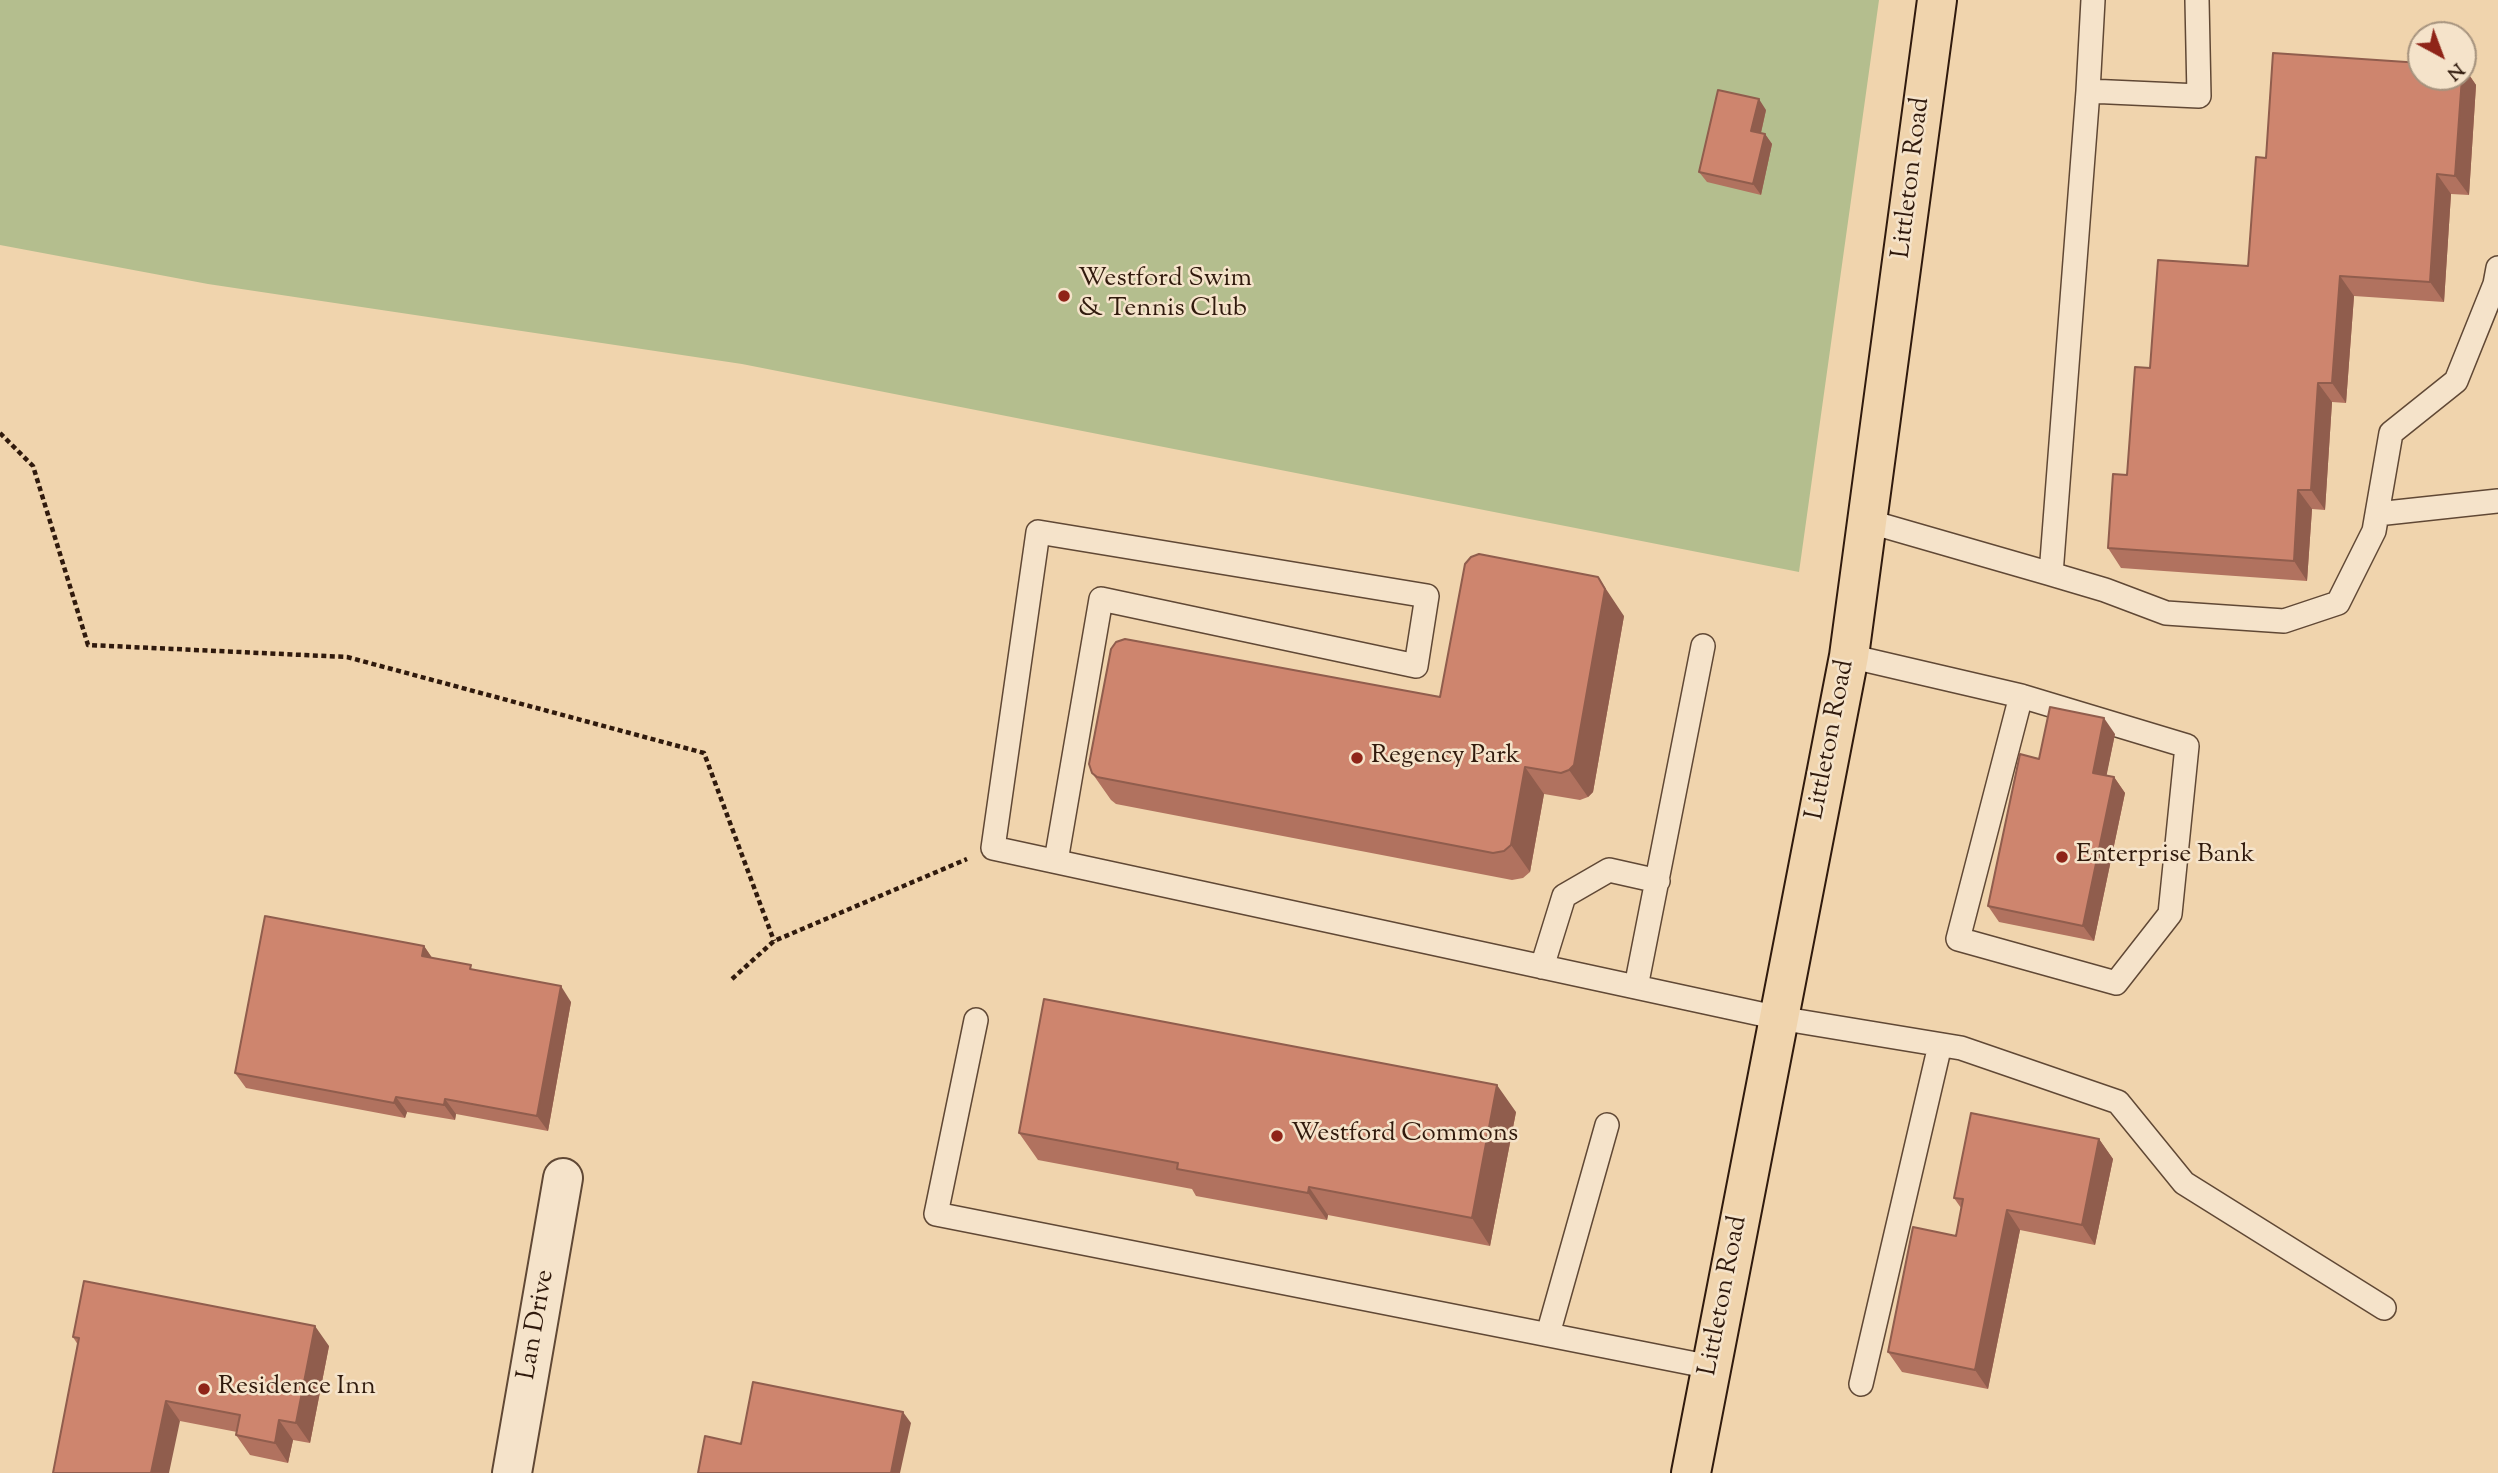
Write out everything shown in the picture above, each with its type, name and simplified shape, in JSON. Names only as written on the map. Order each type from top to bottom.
[{"type":"main road","name":"Littleton Road","points":[[1691,1473],[1849,656],[1937,0]]},
{"type":"street","name":"Lan Drive","points":[[512,1473],[564,1178]]},
{"type":"lane","points":[[2051,574],[2088,91],[2092,0]]},
{"type":"lane","points":[[2088,91],[2199,96],[2197,0]]},
{"type":"lane","points":[[1867,521],[2105,590],[2166,613],[2284,621],[2338,603],[2374,531],[2391,433],[2456,381],[2495,284],[2498,268]]},
{"type":"lane","points":[[2376,514],[2498,500]]},
{"type":"lane","points":[[1056,861],[1101,599],[1416,666],[1427,596],[1038,532],[993,848],[1779,1018],[1961,1048],[2118,1102],[2184,1183],[2384,1308]]},
{"type":"lane","points":[[1636,987],[1703,646]]},
{"type":"lane","points":[[1849,656],[2021,696],[2187,746],[2170,914],[2116,983],[1958,939],[2021,696]]},
{"type":"lane","points":[[1542,967],[1564,896],[1609,870],[1658,881]]},
{"type":"lane","points":[[975,1020],[936,1214],[1711,1367]]},
{"type":"lane","points":[[1861,1384],[1940,1045]]},
{"type":"lane","points":[[1548,1334],[1607,1125]]},
{"type":"path","points":[[0,433],[33,466],[88,645],[347,657],[704,753],[774,941]]},
{"type":"path","points":[[732,979],[774,941],[993,848]]},
{"type":"green space","name":"Westford Swim & Tennis Club","points":[[0,0],[1879,0],[1799,572],[742,364],[208,284],[0,245]]},
{"type":"building","points":[[2273,53],[2407,62],[2407,91],[2461,91],[2455,176],[2437,174],[2430,282],[2340,276],[2332,383],[2318,383],[2311,490],[2298,490],[2294,561],[2108,548],[2113,474],[2127,475],[2135,367],[2150,368],[2158,260],[2248,266],[2256,157],[2266,158]]},
{"type":"building","points":[[1718,90],[1759,99],[1751,131],[1765,134],[1753,184],[1699,172]]},
{"type":"building","name":"Regency Park","points":[[1479,554],[1598,577],[1605,589],[1574,765],[1561,773],[1525,767],[1511,845],[1504,851],[1493,853],[1097,777],[1092,773],[1089,764],[1111,649],[1116,642],[1125,639],[1440,697],[1465,564],[1471,557]]},
{"type":"building","name":"Enterprise Bank","points":[[2050,707],[2104,718],[2093,773],[2114,777],[2083,926],[1988,906],[2020,754],[2039,759]]},
{"type":"building","points":[[265,916],[424,946],[422,956],[471,965],[470,969],[561,986],[537,1116],[445,1099],[444,1105],[396,1097],[394,1103],[235,1073]]},
{"type":"building","name":"Westford Commons","points":[[1044,999],[1497,1085],[1472,1218],[1309,1187],[1308,1193],[1177,1169],[1178,1163],[1019,1133]]},
{"type":"building","points":[[1971,1113],[2099,1139],[2082,1225],[2007,1210],[1975,1370],[1888,1352],[1913,1227],[1956,1236],[1963,1199],[1954,1198]]},
{"type":"building","name":"Residence Inn","points":[[84,1281],[315,1326],[296,1423],[279,1420],[275,1443],[236,1435],[240,1415],[166,1401],[151,1473],[53,1473],[79,1338],[73,1337]]},
{"type":"building","points":[[753,1382],[903,1412],[891,1473],[698,1473],[705,1436],[741,1444]]},
{"type":"place","name":"Westford Swim & Tennis Club","points":[[1064,296]]},
{"type":"place","name":"Regency Park","points":[[1357,758]]},
{"type":"place","name":"Enterprise Bank","points":[[2062,857]]},
{"type":"place","name":"Westford Commons","points":[[1277,1136]]},
{"type":"place","name":"Residence Inn","points":[[204,1389]]}]
